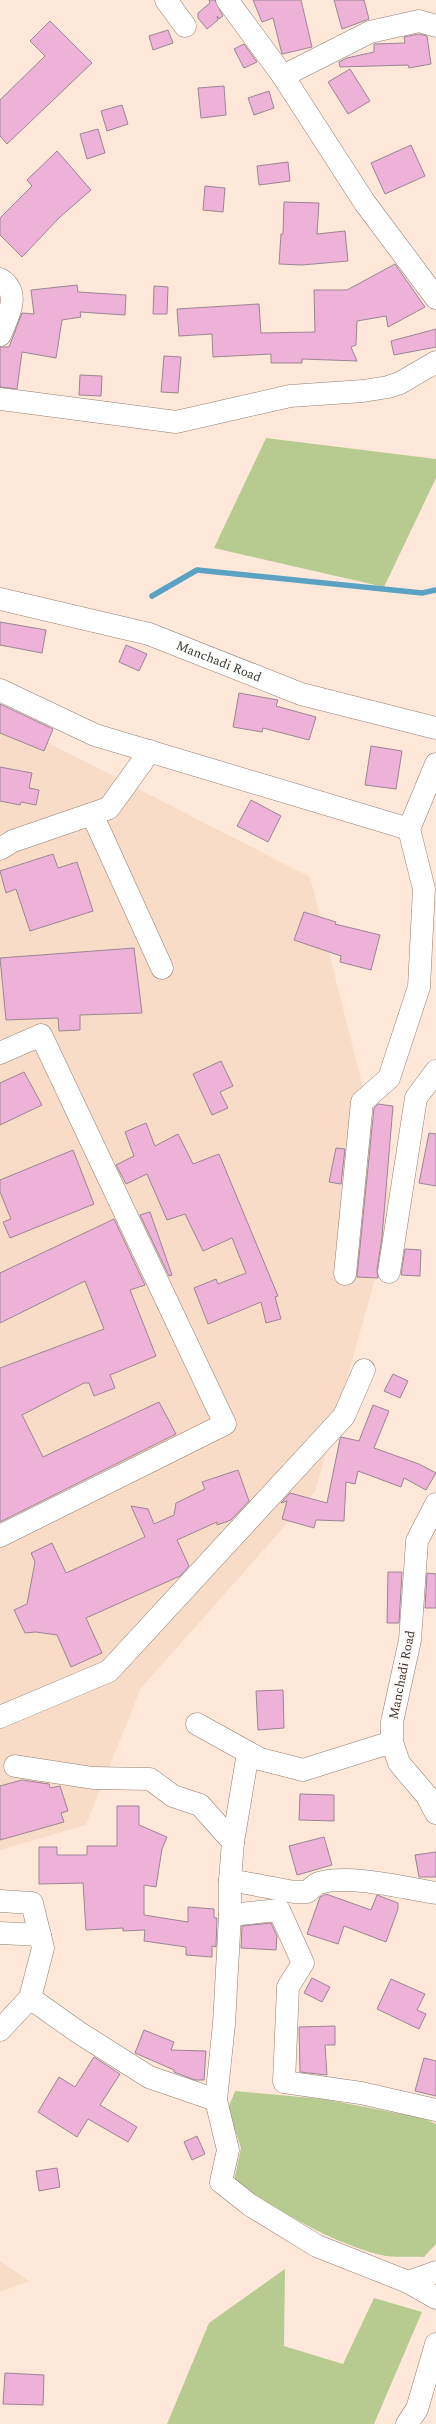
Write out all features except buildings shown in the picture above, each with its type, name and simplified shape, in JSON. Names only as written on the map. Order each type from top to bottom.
[{"type":"street","points":[[166,0],[185,26]]},
{"type":"street","points":[[227,0],[283,76],[364,203],[436,298]]},
{"type":"street","points":[[283,76],[370,32],[419,21],[436,26]]},
{"type":"street","points":[[0,280],[8,286],[12,300],[11,309],[0,335]]},
{"type":"street","points":[[0,399],[176,422],[290,396],[363,391],[388,387],[400,383],[436,362]]},
{"type":"street","name":"Manchadi Road","points":[[0,599],[149,634],[301,694],[436,728]]},
{"type":"street","points":[[0,690],[95,735],[410,829]]},
{"type":"street","points":[[0,849],[12,841],[109,808],[150,751]]},
{"type":"street","points":[[345,1274],[362,1102],[389,1078],[419,987],[424,889],[410,829],[436,764]]},
{"type":"street","points":[[92,814],[162,968]]},
{"type":"street","points":[[0,1053],[40,1035],[225,1424],[0,1536]]},
{"type":"street","points":[[389,1272],[416,1098],[436,1071]]},
{"type":"street","points":[[0,1717],[110,1671],[344,1416],[364,1370]]},
{"type":"street","name":"Manchadi Road","points":[[433,1798],[399,1764],[392,1742],[392,1722],[410,1640],[417,1541],[436,1504]]},
{"type":"street","points":[[197,1724],[248,1753],[274,1763],[303,1770],[392,1742]]},
{"type":"street","points":[[248,1753],[234,1842],[230,1880],[230,1915],[224,2024],[216,2100],[228,2150],[221,2182],[250,2205],[317,2246],[408,2282],[436,2298]]},
{"type":"street","points":[[15,1766],[93,1778],[150,1779],[173,1796],[200,1805],[234,1842]]},
{"type":"street","points":[[230,1880],[274,1887],[294,1892],[307,1892],[318,1883],[338,1881],[372,1883],[436,1893]]},
{"type":"street","points":[[0,1901],[32,1903],[43,1948],[30,1998],[0,2030]]},
{"type":"street","points":[[230,1915],[279,1910],[303,1963],[288,1988],[284,2082],[360,2093],[436,2110]]},
{"type":"street","points":[[0,1933],[40,1935]]},
{"type":"street","points":[[30,1998],[78,2032],[149,2078],[216,2100]]},
{"type":"street","points":[[408,2282],[436,2272]]},
{"type":"street","points":[[407,2424],[416,2409],[431,2376],[436,2344]]},
{"type":"shaded area","points":[[0,718],[310,877],[394,1211],[315,1492],[141,1688],[86,1825],[0,1850]]},
{"type":"shaded area","points":[[0,2261],[29,2281],[0,2292]]},
{"type":"green space","points":[[266,438],[436,459],[436,478],[384,587],[214,548]]},
{"type":"green space","points":[[235,2091],[323,2099],[423,2118],[436,2124],[436,2244],[424,2257],[386,2256],[361,2249],[342,2242],[304,2224],[234,2181],[241,2148],[228,2109]]},
{"type":"green space","points":[[285,2269],[284,2346],[343,2364],[374,2298],[422,2312],[374,2424],[167,2424],[209,2323]]},
{"type":"waterway","points":[[152,596],[197,570],[422,593],[436,590]]}]
